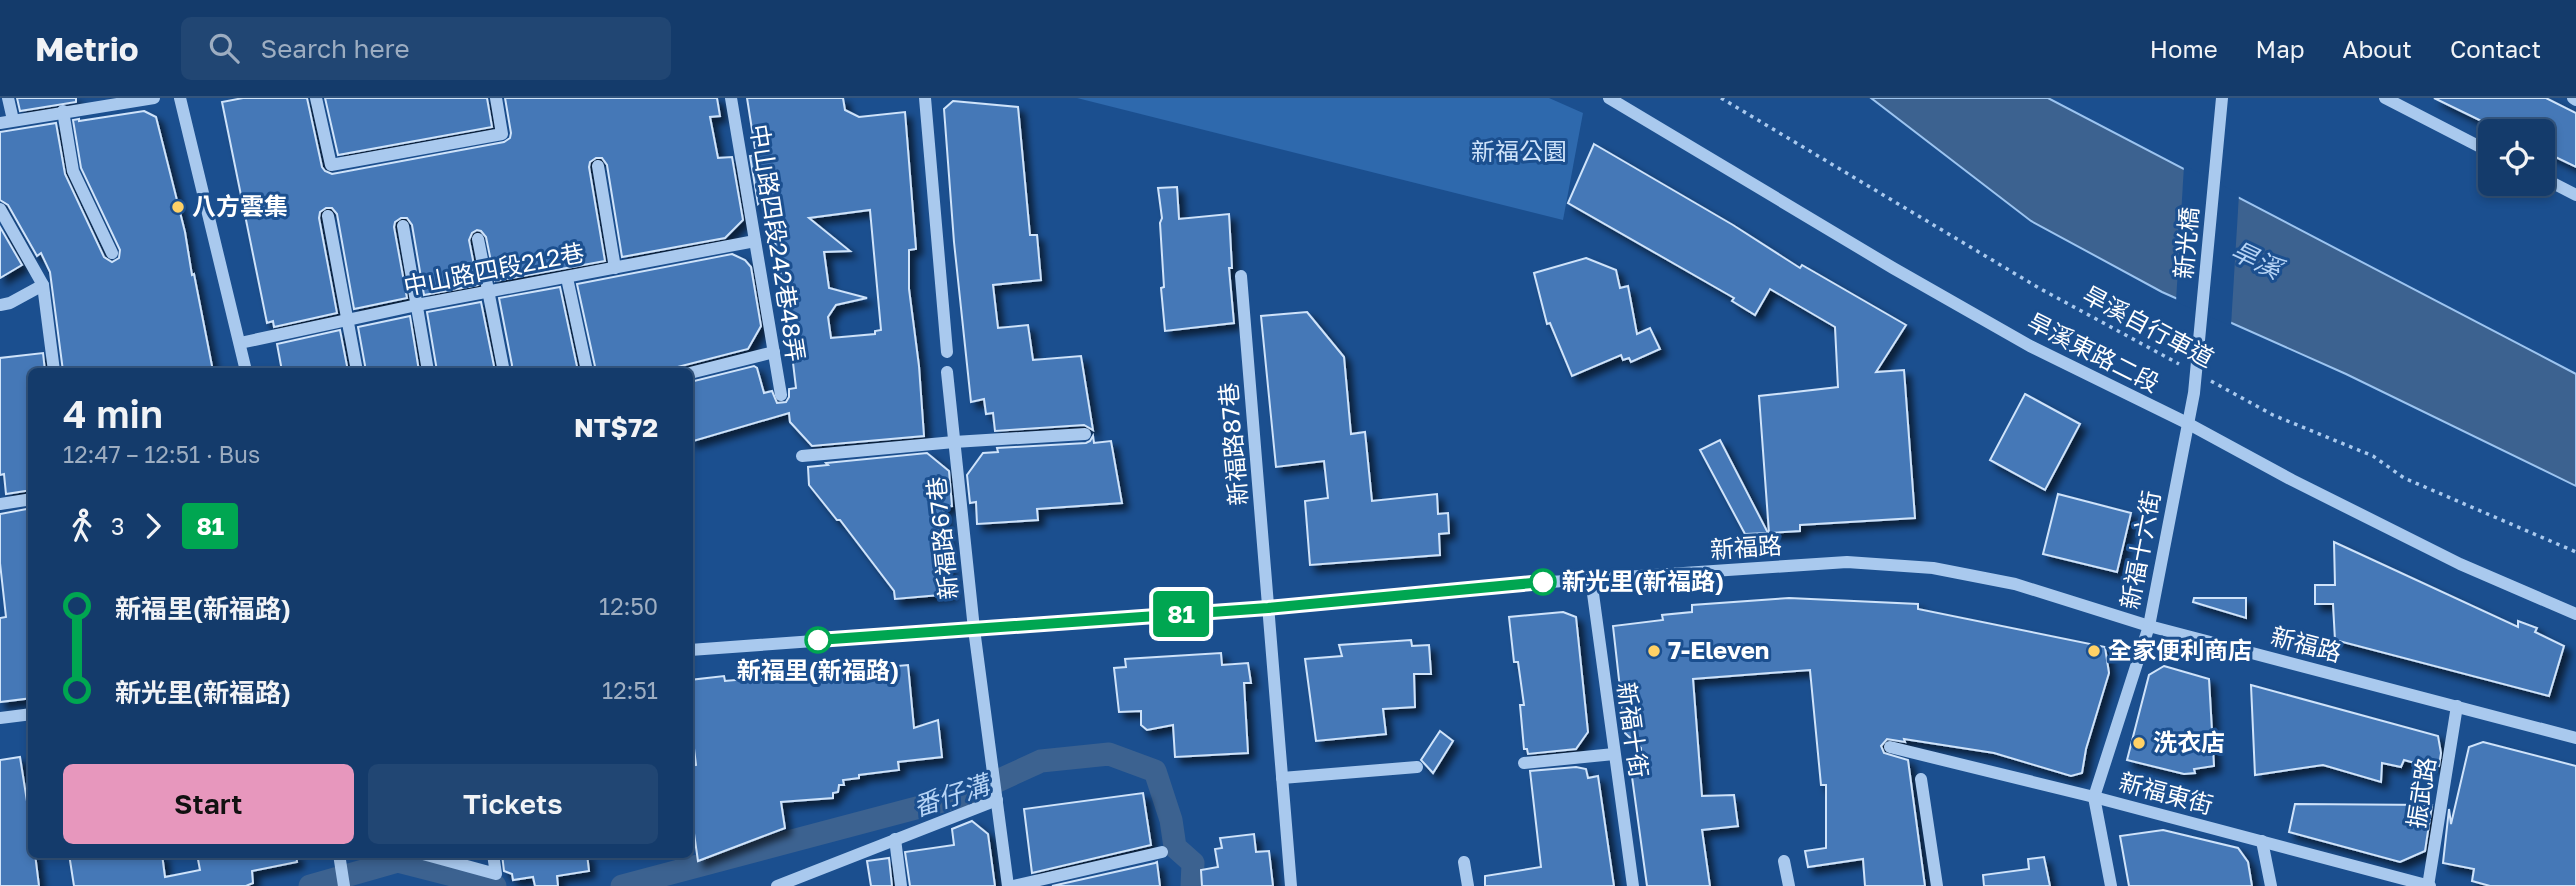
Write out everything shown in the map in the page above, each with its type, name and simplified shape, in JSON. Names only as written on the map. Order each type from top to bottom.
[{"type":"street","points":[[8,98],[6,122],[154,98]]},
{"type":"street","points":[[180,98],[245,368]]},
{"type":"street","points":[[316,98],[331,166],[502,134],[496,98]]},
{"type":"street","name":"中山路四段242巷48弄","points":[[731,98],[780,395]]},
{"type":"street","points":[[925,98],[947,352]]},
{"type":"street","name":"旱溪東路二段","points":[[1609,98],[1893,268],[2030,346],[2187,423],[2292,480],[2460,564],[2576,614]]},
{"type":"street","name":"新光橋","points":[[2187,423],[2194,393],[2222,98]]},
{"type":"street","points":[[2385,98],[2478,146]]},
{"type":"street","points":[[63,111],[73,171],[113,253]]},
{"type":"street","points":[[598,166],[615,268]]},
{"type":"street","points":[[2555,184],[2576,195]]},
{"type":"street","points":[[0,209],[43,285],[54,368]]},
{"type":"street","points":[[328,216],[356,368]]},
{"type":"street","points":[[403,226],[428,368]]},
{"type":"street","points":[[478,239],[503,367]]},
{"type":"street","name":"中山路四段212巷","points":[[240,343],[417,305],[755,241]]},
{"type":"street","name":"新福路87巷","points":[[1241,276],[1291,886]]},
{"type":"street","points":[[567,278],[586,368]]},
{"type":"street","points":[[0,305],[10,303],[43,285]]},
{"type":"street","points":[[693,372],[774,352]]},
{"type":"street","name":"新福路67巷","points":[[947,372],[974,629],[1011,886]]},
{"type":"street","name":"新福十六街","points":[[2111,886],[2094,797],[2148,626],[2187,423]]},
{"type":"street","name":"新福路67巷","points":[[802,456],[1085,433]]},
{"type":"street","points":[[0,504],[28,500]]},
{"type":"street","name":"新福路","points":[[693,650],[1268,608],[1519,583],[1847,562],[1933,568],[2015,584],[2148,626],[2576,737]]},
{"type":"street","name":"新福十街","points":[[1591,579],[1633,886]]},
{"type":"street","name":"振武路","points":[[2429,886],[2457,706]]},
{"type":"street","points":[[0,718],[28,714]]},
{"type":"street","name":"新福東街","points":[[1890,747],[2094,797],[2429,886]]},
{"type":"street","points":[[1524,762],[1614,754]]},
{"type":"street","points":[[1282,778],[1417,767]]},
{"type":"street","points":[[1921,779],[1937,886]]},
{"type":"street","points":[[778,886],[806,881],[895,839],[997,800]]},
{"type":"street","points":[[895,839],[901,886]]},
{"type":"street","points":[[2262,841],[2271,886]]},
{"type":"street","points":[[1011,886],[1162,852]]},
{"type":"street","points":[[340,858],[345,886]]},
{"type":"street","points":[[438,858],[496,874],[494,858]]},
{"type":"street","points":[[1784,861],[1789,886]]},
{"type":"street","points":[[1464,862],[1468,886]]},
{"type":"path","name":"旱溪自行車道","points":[[1721,98],[2039,288],[2187,368]]},
{"type":"path","name":"旱溪自行車道","points":[[2211,381],[2273,415],[2373,456],[2404,478],[2576,552]]},
{"type":"green space","name":"新福公園","points":[[1077,98],[1549,98],[1583,113],[1563,220]]},
{"type":"water","name":"旱溪","points":[[1871,98],[2048,98],[2576,374],[2576,486],[2346,374],[2162,292],[2031,221]]},
{"type":"pier","points":[[2184,165],[2239,194],[2231,326],[2176,302]]},
{"type":"building","points":[[17,98],[76,98],[76,102],[20,111]]},
{"type":"building","points":[[243,98],[307,98],[322,167],[332,174],[504,142],[510,138],[511,133],[505,98],[717,98],[720,116],[710,117],[718,158],[732,157],[743,220],[725,238],[622,257],[607,165],[602,158],[596,158],[590,162],[589,167],[605,261],[495,281],[486,237],[477,230],[469,240],[478,285],[424,295],[412,225],[407,218],[401,218],[395,222],[394,227],[407,298],[354,309],[337,214],[332,208],[326,208],[320,212],[319,218],[337,313],[274,327],[273,321],[267,323],[222,102]]},
{"type":"building","points":[[325,98],[487,98],[492,127],[338,155]]},
{"type":"building","points":[[747,98],[843,98],[845,110],[859,117],[905,112],[916,249],[909,250],[909,289],[919,366],[924,436],[812,446],[790,422],[789,413],[693,441],[693,381],[754,366],[757,368],[764,393],[772,391],[777,403],[786,402],[789,389],[796,388],[787,312],[771,218],[766,218],[763,199],[758,204],[750,156],[756,155]],"holes":[[[870,210],[881,330],[875,331],[875,334],[831,338],[828,317],[836,305],[867,298],[829,288],[824,252],[850,251],[809,218]]]},
{"type":"building","points":[[2434,98],[2546,98],[2576,113],[2576,167],[2555,157],[2555,119],[2478,119]]},
{"type":"building","points":[[953,101],[1018,107],[1030,235],[1037,235],[1041,280],[993,285],[998,328],[1028,325],[1033,360],[1081,356],[1093,430],[1084,425],[995,431],[993,413],[986,414],[984,399],[971,402],[954,242],[944,109]]},
{"type":"building","points":[[144,111],[156,117],[185,232],[212,368],[63,368],[50,272],[41,253],[37,256],[8,205],[0,200],[0,132],[56,123],[65,174],[104,257],[112,262],[119,258],[120,250],[81,168],[73,120]]},
{"type":"building","points":[[1594,144],[1733,225],[1800,268],[1802,265],[1906,325],[1876,372],[1904,370],[1915,518],[1800,525],[1800,531],[1769,533],[1759,396],[1838,387],[1835,327],[1770,289],[1755,315],[1732,301],[1734,298],[1568,203]]},
{"type":"building","points":[[1177,187],[1179,219],[1229,214],[1232,268],[1229,268],[1234,323],[1165,331],[1161,288],[1164,287],[1160,223],[1162,218],[1158,188]]},
{"type":"building","points":[[0,227],[22,265],[0,278]]},
{"type":"building","points":[[732,254],[745,260],[751,267],[761,326],[748,349],[674,368],[595,368],[577,284]]},
{"type":"building","points":[[1586,258],[1616,270],[1620,288],[1628,286],[1637,334],[1650,328],[1660,349],[1631,362],[1629,358],[1623,360],[1621,355],[1572,376],[1550,323],[1547,324],[1534,273]]},
{"type":"building","points":[[560,287],[577,368],[512,368],[499,298]]},
{"type":"building","points":[[481,302],[494,368],[436,368],[427,312]]},
{"type":"building","points":[[1307,312],[1344,357],[1351,434],[1365,432],[1372,501],[1437,494],[1438,514],[1448,513],[1449,533],[1439,534],[1440,555],[1310,565],[1305,501],[1328,498],[1324,461],[1276,467],[1261,316]]},
{"type":"building","points":[[410,316],[419,368],[365,368],[358,327]]},
{"type":"building","points":[[340,330],[347,368],[281,368],[277,344]]},
{"type":"building","points":[[43,353],[45,368],[28,368],[28,491],[6,494],[4,474],[0,475],[0,358]]},
{"type":"building","points":[[2025,394],[2080,424],[2045,490],[1990,460]]},
{"type":"building","points":[[1093,436],[1094,443],[1111,441],[1122,503],[1037,509],[1038,520],[977,524],[976,502],[970,503],[967,475],[983,453],[998,452],[997,448],[1086,443]]},
{"type":"building","points":[[1720,440],[1768,533],[1745,534],[1700,450]]},
{"type":"building","points":[[927,453],[949,471],[952,506],[943,507],[951,594],[895,599],[894,591],[840,520],[837,520],[809,485],[808,467]]},
{"type":"building","points":[[2058,494],[2131,513],[2117,572],[2043,554]]},
{"type":"building","points":[[28,509],[28,698],[0,702],[0,618],[6,617],[0,563],[0,514]]},
{"type":"building","points":[[2334,542],[2518,627],[2518,621],[2537,628],[2535,632],[2564,646],[2549,696],[2335,640],[2333,604],[2315,604],[2315,585],[2335,585]]},
{"type":"building","points":[[1789,598],[1918,604],[1918,609],[2105,647],[2109,673],[2086,749],[2082,773],[2071,776],[1994,753],[1904,739],[1905,742],[1887,739],[1881,746],[1884,753],[1908,760],[1925,886],[1865,886],[1863,859],[1808,867],[1805,851],[1826,848],[1826,785],[1821,785],[1810,670],[1693,679],[1702,796],[1734,795],[1738,826],[1702,830],[1710,886],[1647,886],[1632,777],[1641,776],[1641,748],[1625,733],[1613,626],[1663,620],[1662,615],[1692,612],[1692,605]]},
{"type":"building","points":[[2194,598],[2246,598],[2246,618],[2193,602]]},
{"type":"building","points":[[1563,612],[1576,617],[1588,732],[1576,749],[1528,754],[1527,749],[1524,749],[1520,705],[1524,705],[1518,662],[1514,662],[1509,617]]},
{"type":"building","points":[[1411,640],[1412,646],[1429,645],[1431,674],[1414,674],[1415,707],[1383,709],[1386,734],[1316,741],[1305,659],[1342,656],[1339,645]]},
{"type":"building","points":[[1221,653],[1222,665],[1248,663],[1251,683],[1244,683],[1248,753],[1175,757],[1173,725],[1147,730],[1141,725],[1141,711],[1119,712],[1114,668],[1126,667],[1125,659]]},
{"type":"building","points":[[908,665],[914,728],[938,720],[942,757],[898,762],[899,770],[859,775],[859,778],[843,780],[844,785],[839,785],[833,798],[781,802],[785,828],[698,861],[693,827],[693,766],[696,765],[693,740],[693,680],[724,676],[725,681]]},
{"type":"building","points":[[2164,666],[2209,679],[2214,766],[2194,769],[2195,773],[2184,774],[2127,760],[2149,675]]},
{"type":"building","points":[[2251,685],[2438,736],[2441,753],[2439,766],[2424,761],[2422,765],[2404,760],[2401,767],[2382,763],[2381,782],[2323,765],[2255,775]]},
{"type":"building","points":[[1440,731],[1453,741],[1433,773],[1421,760]]},
{"type":"building","points":[[2483,742],[2576,766],[2576,886],[2490,886],[2472,881],[2474,869],[2443,863],[2449,809],[2451,824],[2469,747]]},
{"type":"building","points":[[20,757],[28,808],[28,858],[36,858],[39,886],[0,886],[0,760]]},
{"type":"building","points":[[1576,767],[1586,769],[1588,778],[1598,776],[1614,886],[1485,886],[1485,876],[1541,867],[1530,771]]},
{"type":"building","points":[[1143,793],[1151,845],[1032,873],[1024,809]]},
{"type":"building","points":[[2295,804],[2432,805],[2425,851],[2400,862],[2289,832]]},
{"type":"building","points":[[972,821],[988,834],[995,886],[910,886],[905,852],[954,845],[952,829]]},
{"type":"building","points":[[2163,830],[2238,848],[2248,862],[2252,886],[2129,886],[2120,836]]},
{"type":"building","points":[[1254,834],[1256,852],[1269,851],[1273,886],[1202,886],[1201,870],[1218,867],[1215,849],[1222,848],[1220,838]]},
{"type":"building","points":[[2044,857],[2050,886],[1984,886],[1983,875],[2029,869],[2028,859]]},
{"type":"building","points":[[70,858],[163,858],[165,877],[200,870],[198,858],[296,858],[297,862],[252,871],[253,883],[246,886],[74,886]]},
{"type":"building","points":[[502,858],[587,858],[589,871],[557,876],[558,886],[535,886],[533,877],[513,880],[512,874],[504,871]]},
{"type":"building","points":[[889,858],[892,886],[871,886],[867,861]]},
{"type":"building","points":[[1157,862],[1160,886],[1052,886],[1155,863]]},
{"type":"waterway","name":"番仔溝","points":[[622,886],[969,794],[1041,761],[1109,754],[1155,771],[1171,820],[1175,847],[1193,863],[1192,886]]},
{"type":"waterway","name":"番仔溝","points":[[310,886],[398,861],[495,886]]},
{"type":"bus line","name":"81","points":[[818,640],[1268,608],[1543,582]]},
{"type":"place","name":"八方雲集","points":[[178,207]]},
{"type":"place","name":"新光里(新福路)","points":[[1543,582]]},
{"type":"place","name":"新福里(新福路)","points":[[818,640]]},
{"type":"place","name":"7-Eleven","points":[[1654,651]]},
{"type":"place","name":"全家便利商店","points":[[2094,651]]},
{"type":"place","name":"洗衣店","points":[[2139,743]]}]
